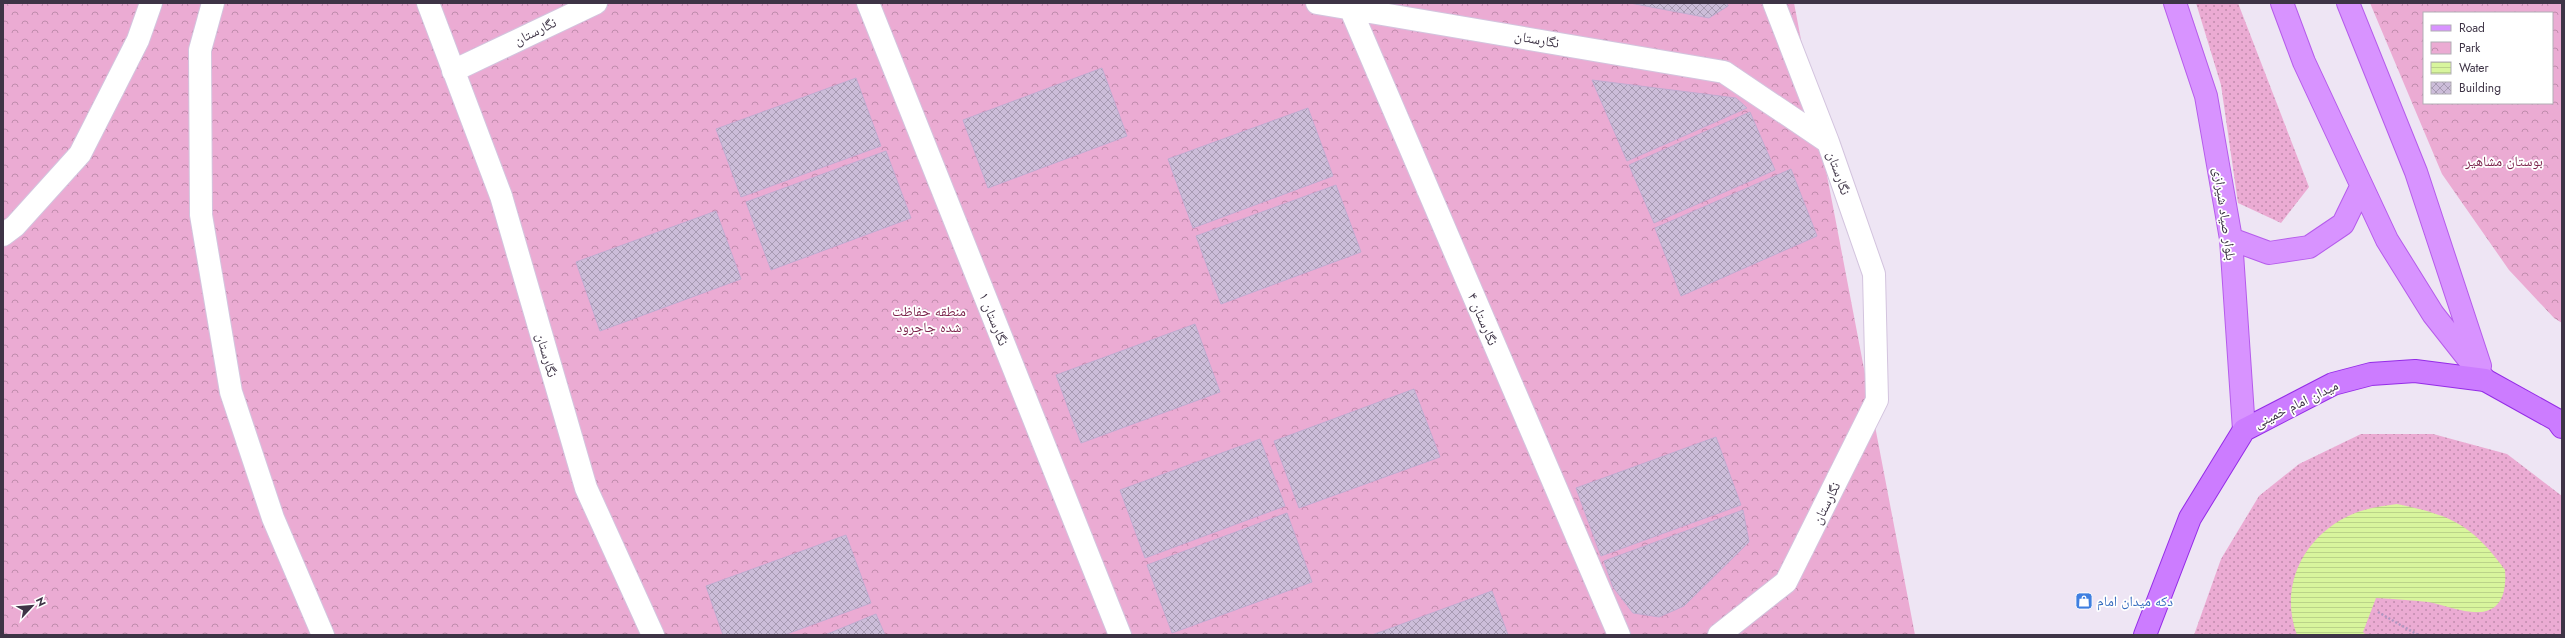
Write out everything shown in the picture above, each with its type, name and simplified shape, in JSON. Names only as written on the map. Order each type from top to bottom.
[{"type":"highway","name":"میدان امام خمینی","points":[[2145,635],[2190,518],[2244,430],[2333,384],[2370,374],[2414,371],[2485,380],[2560,423]]},
{"type":"main road","name":"بلوار صیاد شیرازی","points":[[2175,3],[2206,96],[2231,239],[2244,430]]},
{"type":"main road","points":[[2282,3],[2304,62],[2387,240],[2433,314],[2485,380]]},
{"type":"main road","points":[[2348,3],[2416,172],[2485,380]]},
{"type":"main road","points":[[2231,239],[2269,253],[2310,247],[2343,224],[2361,187]]},
{"type":"street","points":[[3,235],[15,226],[80,154],[138,40],[151,3]]},
{"type":"street","points":[[213,3],[200,50],[201,215],[229,376],[232,392],[273,518],[323,635]]},
{"type":"street","name":"نگارستان","points":[[428,3],[501,196],[586,488],[653,635]]},
{"type":"street","name":"نگارستان","points":[[453,71],[596,3]]},
{"type":"street","name":"نگارستان ۱","points":[[868,3],[1120,635]]},
{"type":"street","name":"نگارستان","points":[[1317,3],[1348,5],[1724,72],[1828,142],[1874,274],[1877,400],[1786,582],[1719,635]]},
{"type":"street","points":[[1774,3],[1828,142]]},
{"type":"street","name":"نگارستان ۴","points":[[1348,5],[1619,635]]},
{"type":"path","points":[[2378,612],[2418,635]]},
{"type":"green space","name":"منطقه حفاظت شده جاجرود","points":[[3,3],[1794,3],[1915,635],[3,635]]},
{"type":"green space","points":[[2196,3],[2238,3],[2309,187],[2281,223],[2238,203],[2221,85]]},
{"type":"green space","name":"بوستان مشاهیر","points":[[2370,3],[2562,3],[2562,323],[2554,318],[2509,270],[2442,174]]},
{"type":"green space","points":[[2361,434],[2433,434],[2507,454],[2562,496],[2562,635],[2194,635],[2221,559],[2259,496],[2299,464]]},
{"type":"water","points":[[2397,504],[2432,512],[2446,518],[2470,532],[2482,542],[2505,570],[2505,587],[2498,603],[2489,610],[2475,612],[2459,610],[2428,602],[2376,598],[2363,632],[2366,635],[2297,635],[2292,616],[2291,598],[2294,580],[2300,563],[2310,547],[2322,533],[2337,522],[2355,513],[2370,508]]},
{"type":"building","points":[[1630,3],[1727,3],[1728,6],[1709,18]]},
{"type":"building","points":[[1102,68],[1127,136],[988,188],[963,120]]},
{"type":"building","points":[[856,78],[881,146],[741,197],[716,129]]},
{"type":"building","points":[[1592,80],[1736,98],[1747,108],[1627,161]]},
{"type":"building","points":[[1308,108],[1333,176],[1193,228],[1168,159]]},
{"type":"building","points":[[1750,112],[1775,170],[1654,223],[1629,165]]},
{"type":"building","points":[[886,151],[911,218],[771,270],[746,202]]},
{"type":"building","points":[[1791,169],[1817,236],[1681,296],[1655,228]]},
{"type":"building","points":[[1336,185],[1361,252],[1221,304],[1196,236]]},
{"type":"building","points":[[716,211],[741,279],[600,331],[576,262]]},
{"type":"building","points":[[1195,324],[1220,392],[1081,443],[1056,375]]},
{"type":"building","points":[[1414,389],[1440,457],[1299,508],[1274,441]]},
{"type":"building","points":[[1716,437],[1741,505],[1601,556],[1576,488]]},
{"type":"building","points":[[1260,439],[1285,506],[1145,558],[1120,490]]},
{"type":"building","points":[[1743,510],[1749,542],[1684,606],[1659,617],[1633,613],[1613,587],[1604,561]]},
{"type":"building","points":[[1287,513],[1312,582],[1172,633],[1147,565]]},
{"type":"building","points":[[846,535],[871,603],[784,635],[723,635],[706,586]]},
{"type":"building","points":[[1492,591],[1508,635],[1372,635]]},
{"type":"building","points":[[876,614],[885,635],[825,635]]},
{"type":"place","name":"دکه میدان امام","points":[[2084,601]]}]
